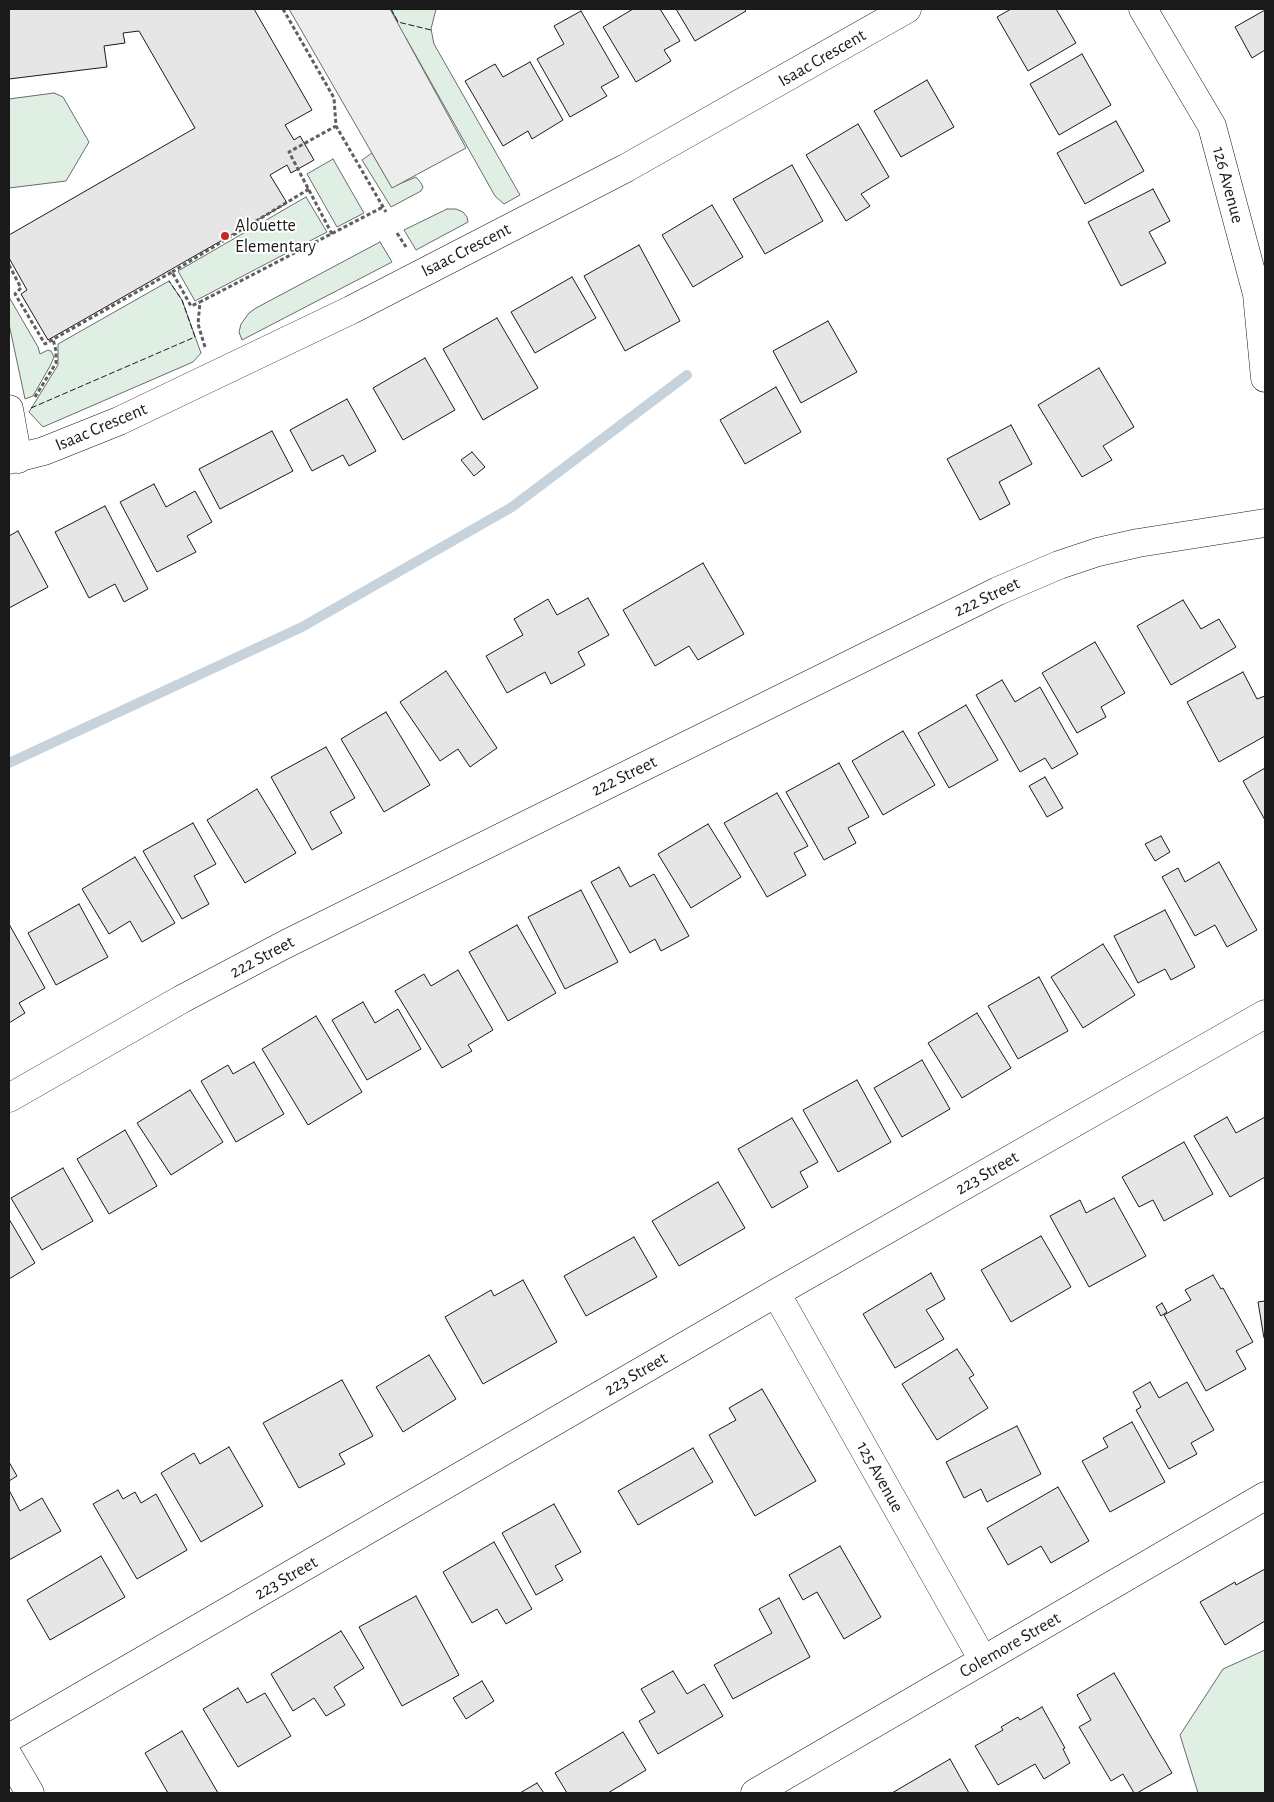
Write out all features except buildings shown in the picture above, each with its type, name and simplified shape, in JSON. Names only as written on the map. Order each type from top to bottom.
[{"type":"street","name":"Isaac Crescent","points":[[14,460],[119,421],[351,310],[626,168],[907,9]]},
{"type":"street","name":"126 Avenue","points":[[1143,9],[1212,126],[1257,294],[1265,378]]},
{"type":"street","points":[[14,460],[20,405]]},
{"type":"street","name":"222 Street","points":[[9,1098],[182,999],[284,945],[998,591],[1059,565],[1098,552],[1138,543],[1265,523]]},
{"type":"street","name":"223 Street","points":[[9,1738],[776,1293],[1265,1014]]},
{"type":"street","name":"125 Avenue","points":[[776,1293],[983,1660]]},
{"type":"street","name":"Colemore Street","points":[[755,1793],[1265,1496]]},
{"type":"street","points":[[9,1757],[30,1793]]},
{"type":"path","points":[[283,9],[334,98],[336,126],[386,212]]},
{"type":"path","points":[[332,234],[289,152],[336,126]]},
{"type":"path","points":[[9,265],[21,288],[15,294],[44,344],[172,272],[309,189]]},
{"type":"path","points":[[172,272],[191,306],[383,207]]},
{"type":"path","points":[[397,233],[410,254]]},
{"type":"path","points":[[200,302],[198,324],[205,348]]},
{"type":"path","points":[[20,405],[56,362],[53,339]]},
{"type":"green space","points":[[391,9],[436,9],[431,29],[434,44],[520,195],[504,204],[495,196],[406,38],[375,35],[398,22]]},
{"type":"green space","points":[[54,93],[63,97],[89,142],[66,181],[9,188],[9,99]]},
{"type":"green space","points":[[372,153],[392,187],[416,177],[423,187],[421,191],[391,207],[362,160]]},
{"type":"green space","points":[[333,159],[364,213],[337,227],[307,174]]},
{"type":"green space","points":[[306,197],[327,232],[195,301],[178,271]]},
{"type":"green space","points":[[447,209],[456,209],[463,212],[468,222],[416,250],[404,230]]},
{"type":"green space","points":[[380,242],[392,262],[242,340],[239,332],[241,324],[249,313],[256,308]]},
{"type":"green space","points":[[169,281],[182,300],[201,353],[193,362],[43,427],[29,412],[58,365],[58,344]]},
{"type":"green space","points":[[9,297],[38,347],[40,354],[48,350],[51,351],[54,357],[33,396],[25,399],[9,324]]},
{"type":"green space","points":[[1265,1650],[1265,1793],[1198,1793],[1180,1735],[1223,1669]]},
{"type":"shaded area","points":[[289,9],[390,9],[466,148],[392,188]]},
{"type":"waterway","points":[[9,763],[302,627],[512,507],[687,375]]},
{"type":"fence","points":[[391,9],[398,22],[431,30]]},
{"type":"fence","points":[[31,408],[195,337],[182,300],[169,281]]},
{"type":"place","name":"Alouette Elementary","points":[[225,236]]}]
